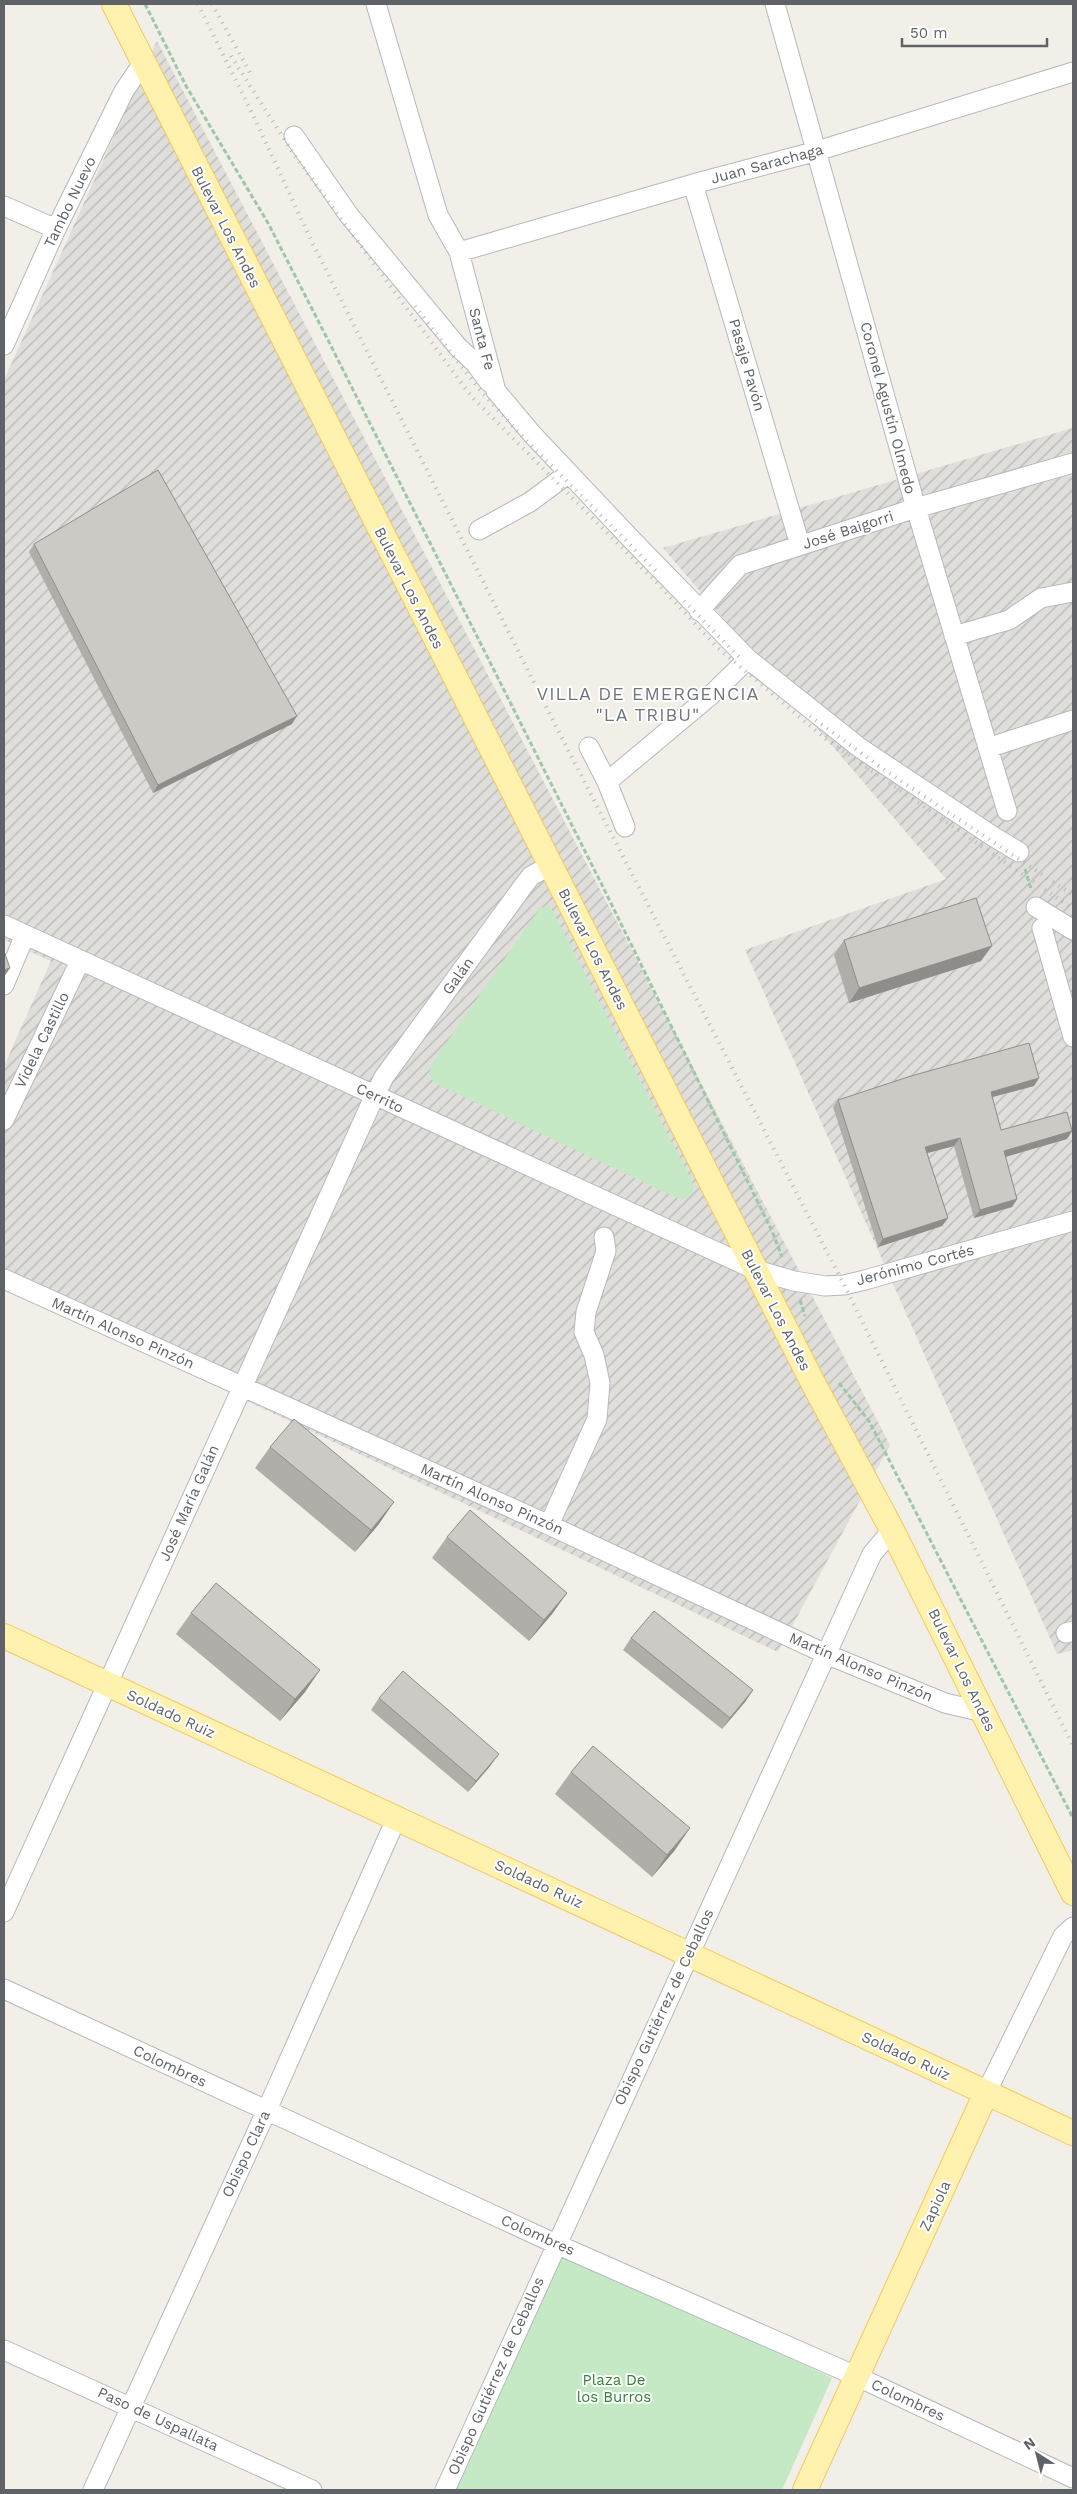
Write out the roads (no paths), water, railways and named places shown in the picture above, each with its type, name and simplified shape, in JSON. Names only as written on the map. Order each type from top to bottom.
[{"type":"main road","name":"Bulevar Los Andes","points":[[114,4],[812,1381],[892,1530],[1073,1892]]},
{"type":"main road","name":"Soldado Ruiz","points":[[4,1636],[397,1817],[1073,2133]]},
{"type":"main road","name":"Zapiola","points":[[805,2490],[986,2093]]},
{"type":"street","name":"Santa Fe","points":[[376,4],[438,215],[459,252],[496,391],[699,611],[748,659],[860,748],[994,837],[1020,852]]},
{"type":"street","name":"Coronel Agustín Olmedo","points":[[775,4],[916,508],[1007,812]]},
{"type":"street","name":"Tambo Nuevo","points":[[4,345],[56,229],[124,91],[143,63]]},
{"type":"street","name":"Juan Sarachaga","points":[[459,252],[694,184],[817,151],[1073,72]]},
{"type":"street","points":[[294,136],[348,214],[496,391]]},
{"type":"street","name":"Pasaje Pavón","points":[[694,184],[800,545]]},
{"type":"street","points":[[4,206],[56,229]]},
{"type":"street","name":"José Baigorri","points":[[699,611],[740,565],[916,508],[1073,462]]},
{"type":"street","points":[[479,530],[530,502],[570,473]]},
{"type":"street","points":[[954,636],[1009,620],[1041,598],[1073,592]]},
{"type":"street","points":[[607,782],[711,695],[748,659]]},
{"type":"street","points":[[988,748],[1073,720]]},
{"type":"street","points":[[589,747],[607,782],[625,827]]},
{"type":"street","name":"Galán","points":[[375,1095],[384,1077],[524,885],[532,876],[550,865]]},
{"type":"street","points":[[1036,907],[1073,930]]},
{"type":"street","name":"Cerrito","points":[[4,925],[756,1270]]},
{"type":"street","points":[[1042,928],[1073,1036]]},
{"type":"street","points":[[4,984],[25,935]]},
{"type":"street","name":"Videla Castillo","points":[[4,1120],[80,961]]},
{"type":"street","name":"José María Galán","points":[[4,1912],[375,1095]]},
{"type":"street","name":"Jerónimo Cortés","points":[[756,1270],[794,1281],[825,1286],[865,1280],[1073,1221]]},
{"type":"street","points":[[549,1525],[597,1419],[600,1383],[594,1355],[584,1332],[586,1312],[606,1251],[604,1237]]},
{"type":"street","name":"Martín Alonso Pinzón","points":[[4,1279],[549,1525],[826,1654],[945,1703],[983,1712]]},
{"type":"street","name":"Obispo Gutiérrez de Ceballos","points":[[445,2490],[872,1554],[892,1530]]},
{"type":"street","name":"Obispo Clara","points":[[92,2490],[266,2112],[397,1817]]},
{"type":"street","name":"Zapiola","points":[[986,2093],[1063,1936],[1073,1927]]},
{"type":"street","name":"Colombres","points":[[4,1989],[266,2112],[556,2244],[856,2376],[1073,2478]]},
{"type":"street","name":"Paso de Uspallata","points":[[4,2350],[131,2406],[312,2490]]},
{"type":"railway","points":[[198,4],[253,115],[312,242],[564,742],[844,1285],[1073,1746]]},
{"type":"railway","points":[[212,4],[252,76]]},
{"type":"railway","points":[[231,56],[295,156],[471,396],[656,582],[718,648],[827,740],[1073,909]]},
{"type":"railway","points":[[415,306],[479,389],[519,433],[657,572]]},
{"type":"railway","points":[[684,601],[742,660]]},
{"type":"railway","points":[[810,716],[886,771],[1073,895]]},
{"type":"district","name":"VILLA DE EMERGENCIA \"LA TRIBU\"","points":[[648,704]]},
{"type":"park label","name":"Plaza De los Burros","points":[[614,2388]]}]
